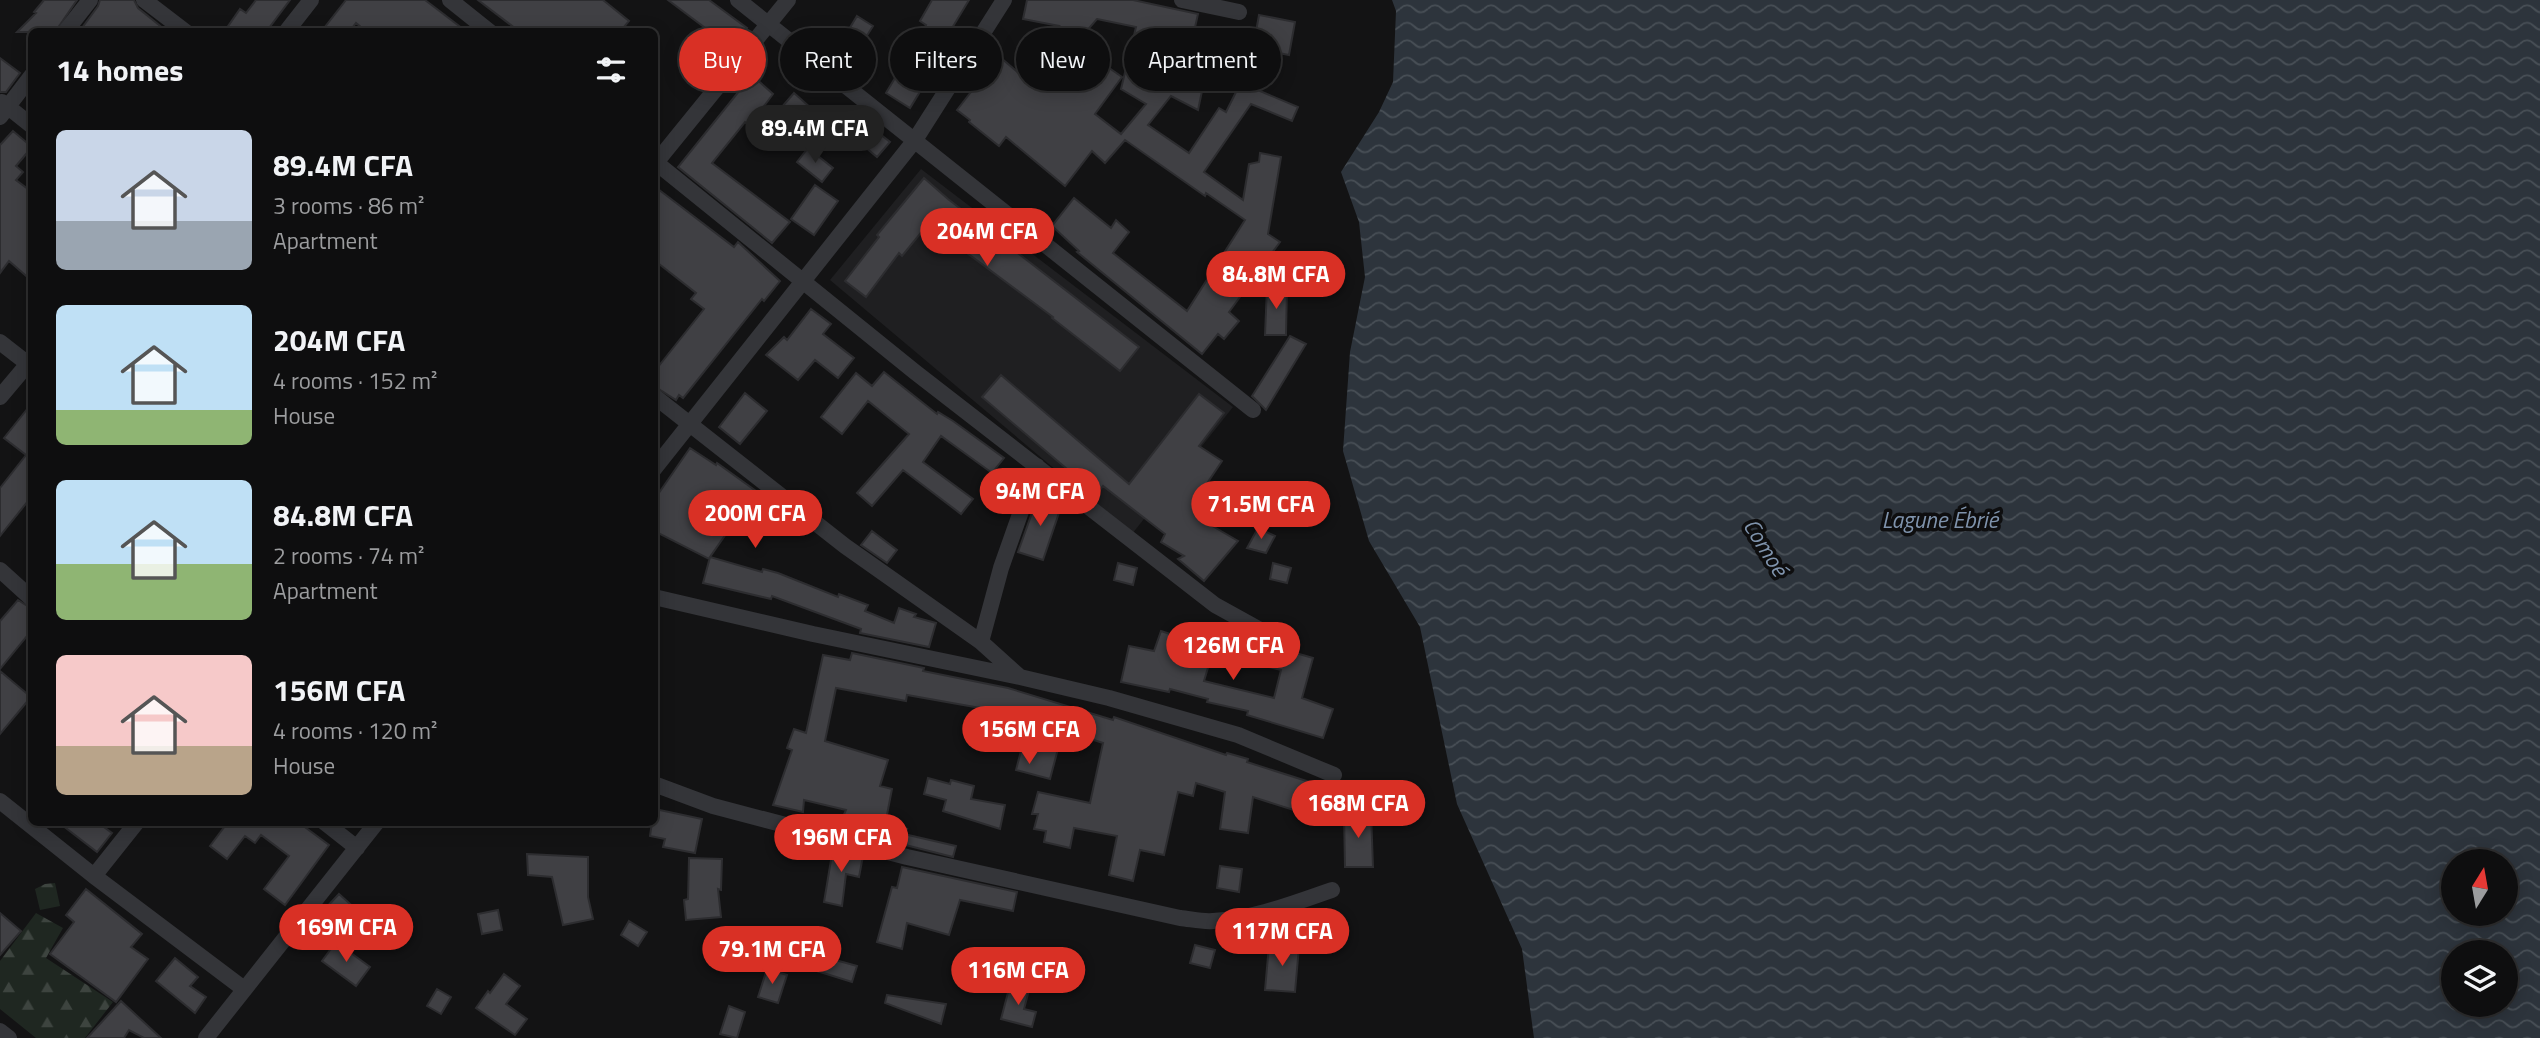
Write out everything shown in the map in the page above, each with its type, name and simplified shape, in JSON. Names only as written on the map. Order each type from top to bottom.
[{"type":"street","points":[[68,28],[90,0]]},
{"type":"street","points":[[144,0],[181,28]]},
{"type":"street","points":[[289,28],[311,0]]},
{"type":"street","points":[[450,0],[485,28]]},
{"type":"street","points":[[738,0],[1253,410]]},
{"type":"street","points":[[658,159],[788,0]]},
{"type":"street","points":[[658,463],[915,140],[1004,0]]},
{"type":"street","points":[[1182,0],[1239,12]]},
{"type":"street","points":[[28,80],[3,108],[28,124]]},
{"type":"street","points":[[658,165],[1215,605],[1262,631]]},
{"type":"street","points":[[0,342],[28,362]]},
{"type":"street","points":[[0,397],[28,365]]},
{"type":"street","points":[[658,399],[845,546],[981,642],[1020,677]]},
{"type":"street","points":[[981,642],[1001,568],[1037,466]]},
{"type":"street","points":[[0,570],[28,594]]},
{"type":"street","points":[[658,598],[813,635],[1109,698],[1238,735],[1335,775]]},
{"type":"street","points":[[658,785],[713,806],[907,857],[1180,918],[1209,922],[1227,920],[1332,890]]},
{"type":"street","points":[[0,801],[28,823]]},
{"type":"street","points":[[31,826],[244,989]]},
{"type":"street","points":[[94,876],[134,826]]},
{"type":"street","points":[[329,826],[357,848]]},
{"type":"street","points":[[205,1038],[374,826]]},
{"type":"street","points":[[0,1031],[9,1038]]},
{"type":"shaded area","points":[[921,169],[1233,407],[1132,534],[830,280]]},
{"type":"green space","points":[[55,883],[60,906],[40,910],[35,889]]},
{"type":"green space","points":[[36,913],[63,928],[46,958],[113,1002],[85,1038],[36,1038],[0,1009],[0,961]]},
{"type":"water","name":"Lagune Ébrié","points":[[1392,0],[2540,0],[2540,1038],[1534,1038],[1522,949],[1457,804],[1420,627],[1369,541],[1343,451],[1350,352],[1365,277],[1359,222],[1341,172],[1379,112],[1393,82],[1396,11]]},
{"type":"building","points":[[44,0],[77,0],[58,28],[28,28],[28,32],[17,32],[36,13],[34,12]]},
{"type":"building","points":[[100,0],[134,0],[138,8],[163,28],[82,28]]},
{"type":"building","points":[[256,0],[290,0],[269,28],[227,28],[240,9],[246,13]]},
{"type":"building","points":[[346,0],[425,0],[462,28],[362,28],[356,23],[352,28],[324,28]]},
{"type":"building","points":[[478,0],[603,0],[629,21],[623,28],[515,28]]},
{"type":"building","points":[[668,0],[709,0],[747,28],[705,28]]},
{"type":"building","points":[[932,0],[969,0],[952,28],[924,28],[926,25],[920,21]]},
{"type":"building","points":[[1027,0],[1133,0],[1198,14],[1195,28],[1136,28],[1097,19],[1089,28],[1057,28],[1059,26],[1023,19]]},
{"type":"building","points":[[1259,15],[1295,22],[1289,55],[1281,53],[1281,28],[1257,28]]},
{"type":"building","points":[[857,16],[873,26],[872,28],[850,28]]},
{"type":"building","points":[[0,58],[20,73],[6,92],[0,92]]},
{"type":"building","points":[[1002,59],[1016,71],[1016,91],[1110,91],[1110,69],[1122,77],[1095,114],[1121,134],[1146,104],[1124,91],[1202,91],[1198,110],[1171,96],[1148,125],[1189,153],[1219,108],[1226,112],[1236,91],[1260,91],[1298,107],[1292,121],[1251,104],[1204,172],[1243,200],[1249,164],[1259,162],[1260,153],[1281,157],[1268,234],[1280,242],[1229,312],[1239,321],[1224,339],[1218,334],[1202,354],[1077,252],[1079,251],[1052,226],[1074,198],[1111,228],[1116,220],[1129,232],[1113,253],[1187,311],[1245,220],[1206,193],[1205,196],[1125,140],[1105,163],[1092,151],[1065,186],[1006,137],[999,146],[957,110],[972,91],[1002,91]]},
{"type":"building","points":[[890,86],[890,91],[920,91],[910,108],[886,93]]},
{"type":"building","points":[[766,88],[773,94],[750,125],[745,122],[712,163],[790,222],[772,243],[678,167],[739,91],[766,91]]},
{"type":"building","points":[[794,93],[811,108],[797,123],[781,108]]},
{"type":"building","points":[[870,126],[890,142],[877,157],[858,141]]},
{"type":"building","points":[[13,131],[28,144],[28,152],[16,166],[23,172],[16,180],[28,189],[28,278],[9,261],[0,273],[0,145]]},
{"type":"building","points":[[808,148],[833,168],[822,182],[797,162]]},
{"type":"building","points":[[924,178],[1139,347],[1120,371],[1053,317],[928,224],[902,256],[899,253],[866,297],[845,281],[879,237],[877,235]]},
{"type":"building","points":[[815,185],[838,201],[814,235],[791,219]]},
{"type":"building","points":[[658,189],[734,247],[738,242],[780,281],[764,301],[762,299],[683,398],[679,395],[676,400],[658,389],[658,367],[704,309],[691,299],[696,293],[658,263]]},
{"type":"building","points":[[1287,286],[1286,335],[1265,335],[1267,287]]},
{"type":"building","points":[[811,309],[831,324],[823,334],[854,358],[838,378],[815,360],[798,380],[766,355],[784,337],[787,340]]},
{"type":"building","points":[[1290,336],[1306,344],[1266,410],[1252,396]]},
{"type":"building","points":[[884,372],[937,414],[938,412],[953,421],[1004,458],[992,473],[941,436],[923,462],[973,499],[961,514],[903,470],[872,506],[857,493],[909,434],[868,401],[842,434],[821,417],[856,373],[872,386]]},
{"type":"building","points":[[1001,375],[1129,484],[1199,394],[1224,413],[1199,446],[1222,461],[1206,485],[1225,497],[1209,524],[1238,541],[1204,581],[1178,559],[1184,556],[1161,542],[1165,534],[1103,486],[1099,491],[1093,491],[982,397]]},
{"type":"building","points":[[745,393],[767,411],[740,444],[719,427]]},
{"type":"building","points":[[28,408],[28,501],[0,536],[0,488],[26,455],[4,438]]},
{"type":"building","points":[[690,448],[716,465],[717,463],[756,491],[709,559],[658,533],[658,494]]},
{"type":"building","points":[[1038,496],[1062,504],[1043,560],[1018,552]]},
{"type":"building","points":[[1258,528],[1275,536],[1266,553],[1247,548]]},
{"type":"building","points":[[872,531],[897,550],[887,563],[861,545]]},
{"type":"building","points":[[710,557],[762,572],[763,569],[778,573],[838,597],[839,594],[868,605],[865,611],[894,623],[899,608],[916,614],[914,617],[936,623],[929,647],[860,633],[861,629],[772,596],[771,599],[703,583]]},
{"type":"building","points":[[1118,563],[1137,568],[1133,585],[1114,580]]},
{"type":"building","points":[[1273,563],[1291,568],[1287,583],[1270,579]]},
{"type":"building","points":[[18,600],[28,606],[28,635],[0,669],[0,621]]},
{"type":"building","points":[[1161,631],[1182,638],[1177,653],[1210,661],[1204,681],[1274,698],[1281,670],[1241,660],[1247,635],[1262,641],[1269,639],[1283,642],[1282,649],[1313,658],[1302,698],[1333,709],[1323,738],[1247,715],[1248,711],[1207,702],[1208,699],[1170,689],[1169,692],[1121,682],[1129,646],[1154,651]]},
{"type":"building","points":[[852,653],[1008,688],[1113,720],[1114,717],[1226,755],[1227,753],[1248,759],[1247,762],[1316,784],[1306,814],[1253,797],[1248,833],[1220,829],[1225,792],[1196,783],[1193,796],[1178,792],[1164,855],[1140,850],[1133,881],[1109,875],[1117,836],[1074,828],[1070,848],[1044,842],[1046,831],[1034,829],[1038,814],[1032,814],[1038,792],[1090,803],[1103,743],[1063,730],[1050,779],[1016,770],[1029,720],[997,711],[907,695],[906,701],[836,688],[825,741],[888,760],[880,786],[892,789],[886,820],[907,829],[904,834],[956,846],[953,857],[838,828],[846,810],[804,800],[803,812],[773,805],[792,750],[787,748],[794,729],[806,733],[823,655],[850,660]]},
{"type":"building","points":[[0,671],[28,694],[28,701],[0,734]]},
{"type":"building","points":[[928,778],[950,784],[951,780],[974,786],[971,799],[1005,805],[1000,829],[943,811],[946,800],[924,794]]},
{"type":"building","points":[[658,810],[702,819],[695,853],[663,847],[665,839],[650,836],[651,826],[658,826]]},
{"type":"building","points":[[1371,812],[1373,867],[1345,867],[1344,813]]},
{"type":"building","points":[[63,826],[102,826],[112,833],[97,852]]},
{"type":"building","points":[[225,826],[303,826],[329,845],[285,905],[264,889],[289,856],[261,835],[255,843],[245,836],[227,859],[210,846]]},
{"type":"building","points":[[833,848],[863,856],[859,877],[846,874],[842,906],[824,902]]},
{"type":"building","points":[[527,854],[588,857],[588,897],[593,919],[563,925],[552,877],[528,875]]},
{"type":"building","points":[[689,858],[722,859],[721,890],[718,889],[721,917],[686,920],[684,900],[688,899]]},
{"type":"building","points":[[1220,866],[1242,869],[1239,892],[1217,888]]},
{"type":"building","points":[[902,867],[1017,892],[1013,911],[960,900],[949,935],[907,923],[902,949],[877,942],[892,887],[897,888]]},
{"type":"building","points":[[86,889],[142,934],[131,947],[148,959],[116,1002],[50,954],[74,922],[66,915]]},
{"type":"building","points":[[339,894],[358,911],[342,929],[322,912]]},
{"type":"building","points":[[498,910],[502,930],[482,934],[478,914]]},
{"type":"building","points":[[0,913],[21,931],[0,955]]},
{"type":"building","points":[[629,921],[647,932],[638,946],[621,935]]},
{"type":"building","points":[[336,942],[370,967],[356,986],[322,961]]},
{"type":"building","points":[[1195,945],[1215,950],[1210,968],[1190,963]]},
{"type":"building","points":[[1269,945],[1299,947],[1295,992],[1265,990]]},
{"type":"building","points":[[821,956],[857,966],[852,982],[817,971]]},
{"type":"building","points":[[175,958],[198,977],[190,986],[206,997],[195,1013],[156,981]]},
{"type":"building","points":[[767,969],[787,975],[778,1003],[758,997]]},
{"type":"building","points":[[504,974],[520,986],[506,1004],[527,1019],[515,1035],[476,1008]]},
{"type":"building","points":[[1010,985],[1029,990],[1024,1009],[1036,1012],[1032,1027],[1001,1019]]},
{"type":"building","points":[[437,989],[451,997],[441,1014],[427,1006]]},
{"type":"building","points":[[887,995],[946,1004],[941,1024],[885,1003]]},
{"type":"building","points":[[121,1001],[161,1038],[144,1038],[129,1030],[124,1038],[87,1038]]},
{"type":"building","points":[[729,1006],[745,1012],[737,1038],[720,1034]]},
{"type":"water label","name":"Comoé","points":[[1766,547]]}]
